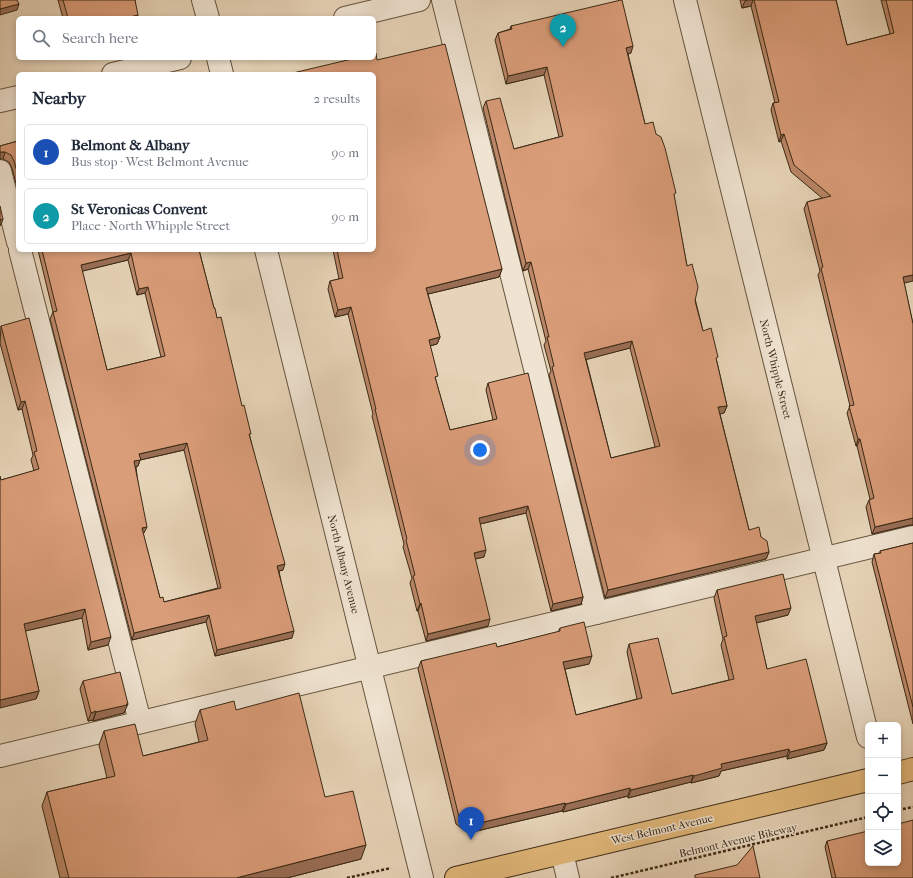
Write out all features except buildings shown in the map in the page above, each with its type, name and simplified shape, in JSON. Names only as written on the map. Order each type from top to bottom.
[{"type":"main road","points":[[901,772],[913,769]]},
{"type":"main road","name":"West Belmont Avenue","points":[[456,878],[865,781]]},
{"type":"street","points":[[203,0],[207,16]]},
{"type":"street","points":[[353,16],[419,0]]},
{"type":"street","points":[[443,0],[596,613]]},
{"type":"street","name":"North Whipple Street","points":[[685,0],[865,725]]},
{"type":"street","points":[[121,72],[172,60]]},
{"type":"street","points":[[218,60],[222,72]]},
{"type":"street","points":[[0,101],[16,97]]},
{"type":"street","points":[[0,171],[16,234]]},
{"type":"street","points":[[21,252],[140,722]]},
{"type":"street","name":"North Albany Avenue","points":[[266,252],[422,878]]},
{"type":"street","points":[[0,756],[913,537]]},
{"type":"street","points":[[562,853],[568,878]]},
{"type":"path","points":[[901,809],[913,807]]},
{"type":"path","name":"Belmont Avenue Bikeway","points":[[611,878],[865,818]]},
{"type":"place","name":"St Veronicas Convent","points":[[563,47]]},
{"type":"place","name":"Belmont & Albany","points":[[471,840]]}]
